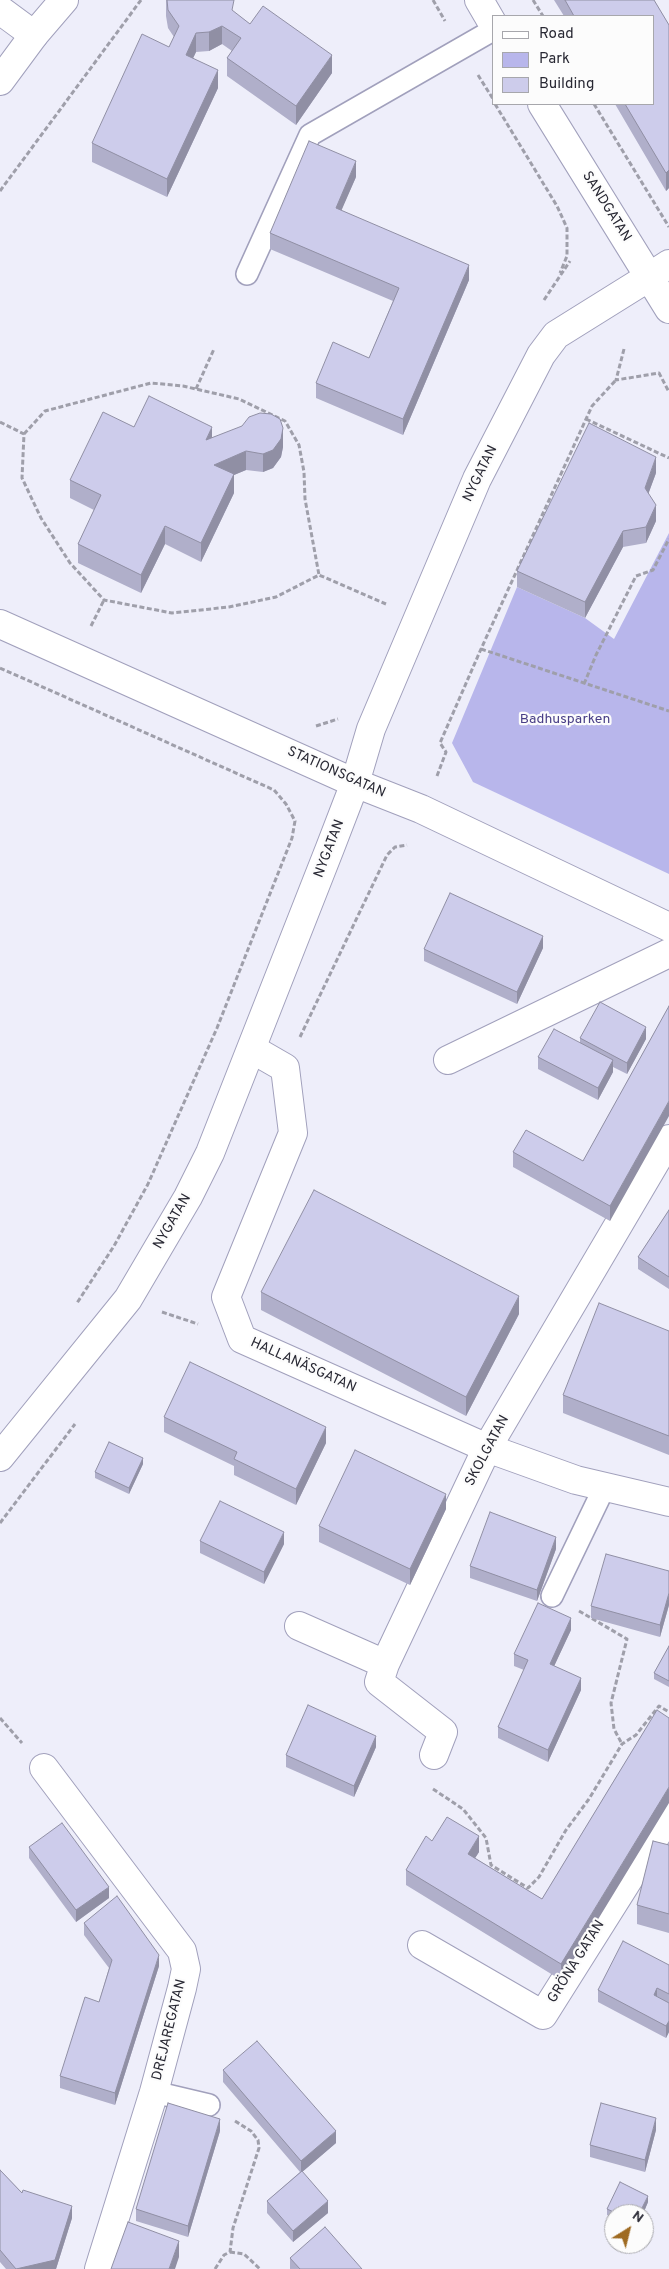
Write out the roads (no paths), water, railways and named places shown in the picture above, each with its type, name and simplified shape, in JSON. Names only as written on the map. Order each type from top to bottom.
[{"type":"street","points":[[0,80],[34,35],[64,0]]},
{"type":"street","points":[[479,0],[492,22]]},
{"type":"street","points":[[0,10],[34,35]]},
{"type":"street","name":"SANDGATAN","points":[[543,105],[659,270],[669,309]]},
{"type":"street","name":"NYGATAN","points":[[0,1457],[128,1299],[188,1197],[210,1153],[355,783],[371,729],[477,478],[541,354],[556,335],[659,270]]},
{"type":"street","name":"STATIONSGATAN","points":[[0,624],[355,783],[421,809],[669,927]]},
{"type":"street","points":[[448,1060],[669,953]]},
{"type":"street","name":"HALLANÄSGATAN","points":[[252,1049],[285,1068],[293,1133],[226,1297],[242,1339],[487,1448],[576,1480],[669,1502]]},
{"type":"street","name":"SKOLGATAN","points":[[434,1755],[443,1732],[379,1682],[487,1448],[669,1139]]},
{"type":"street","points":[[299,1626],[386,1664]]},
{"type":"street","name":"DREJAREGATAN","points":[[44,1768],[182,1951],[186,1969],[154,2092],[99,2269]]},
{"type":"street","name":"GRÖNA GATAN","points":[[422,1945],[543,2016],[669,1815]]},
{"type":"lane","points":[[247,274],[310,135],[492,31]]},
{"type":"lane","points":[[552,1596],[604,1488]]},
{"type":"lane","points":[[154,2092],[209,2105]]},
{"type":"park label","name":"Badhusparken","points":[[565,720]]}]
